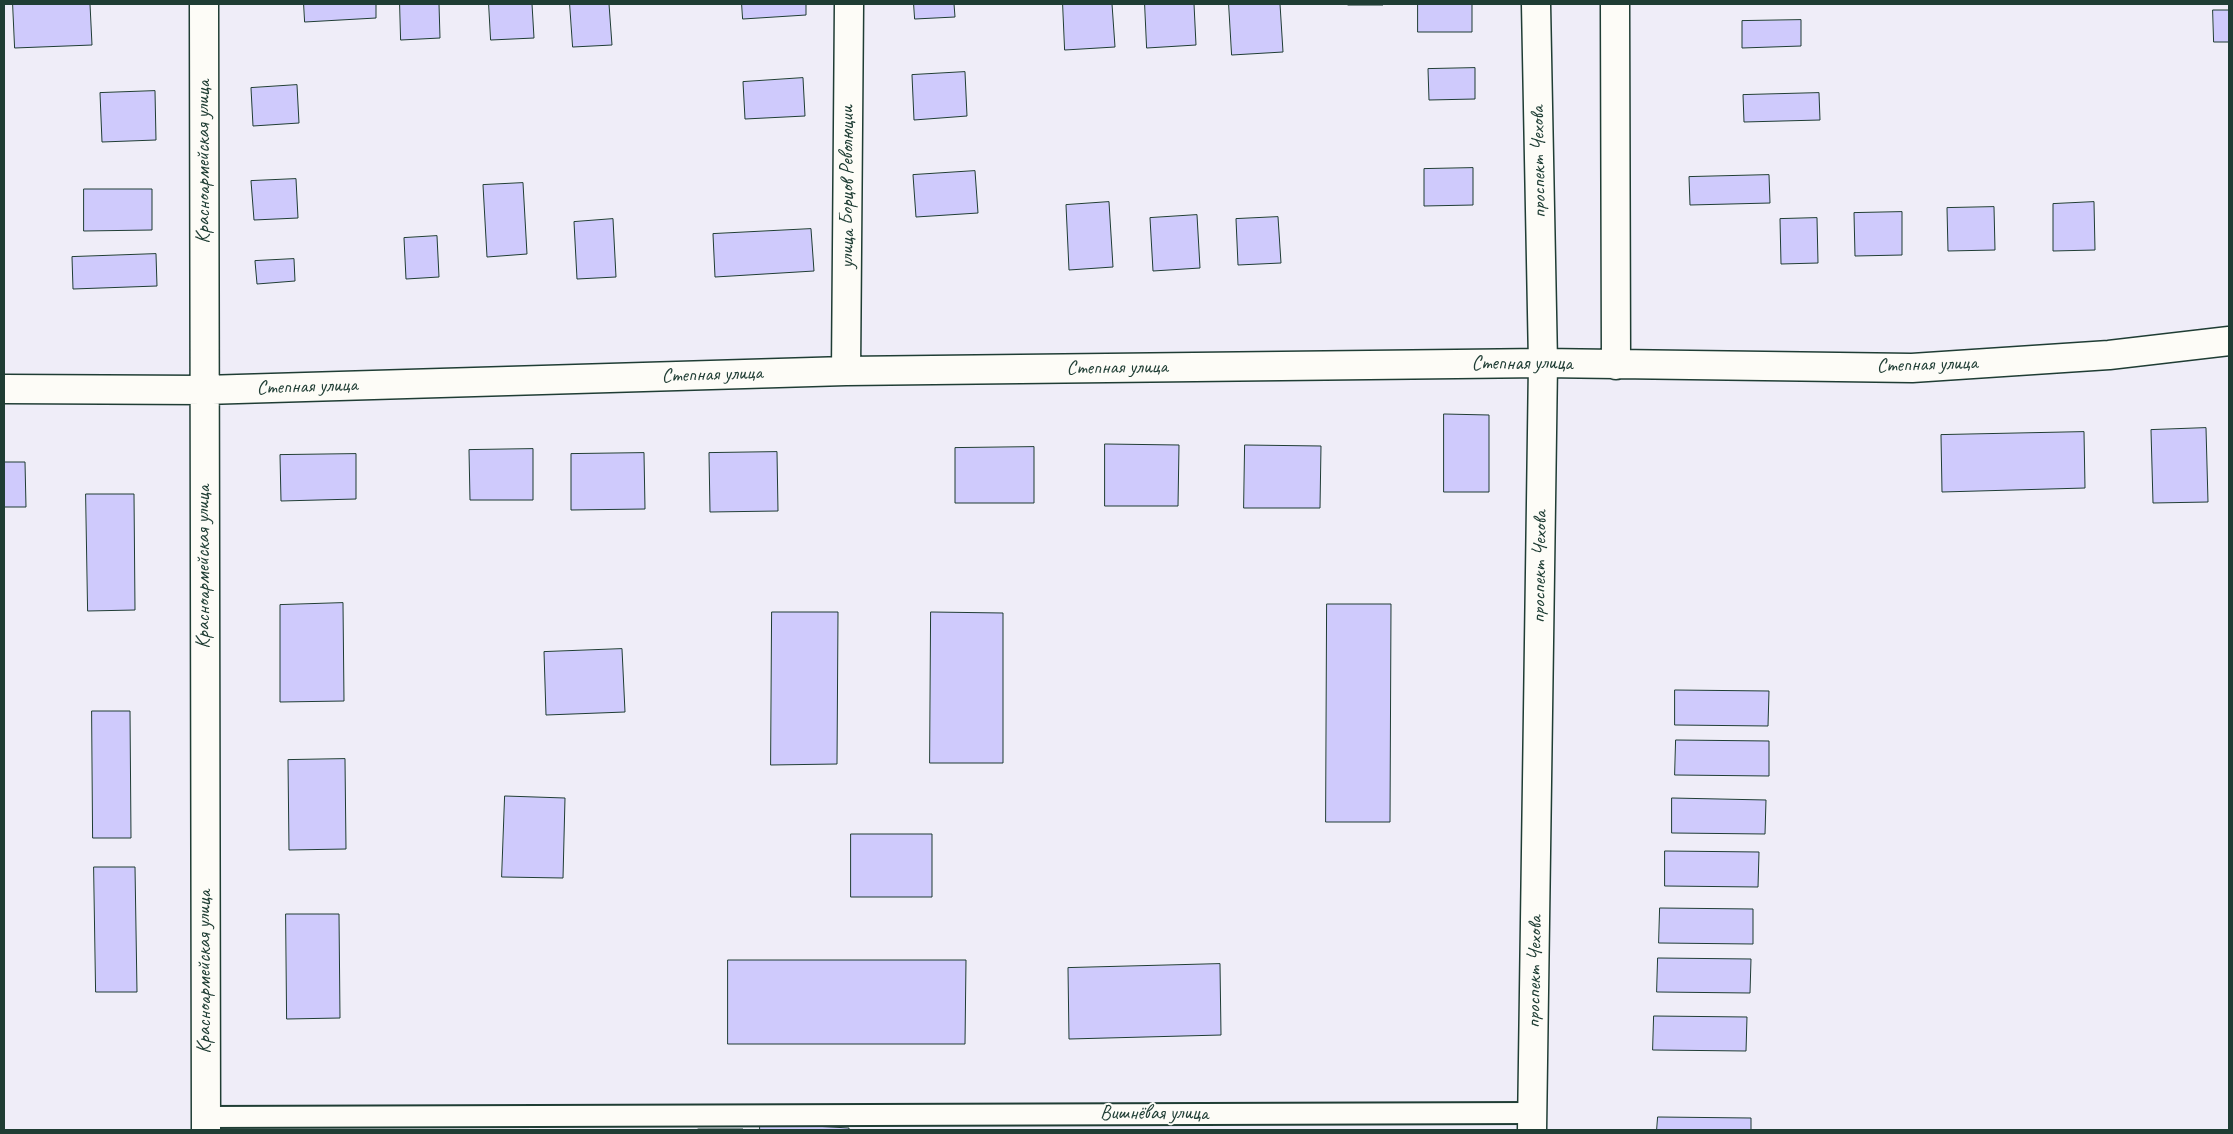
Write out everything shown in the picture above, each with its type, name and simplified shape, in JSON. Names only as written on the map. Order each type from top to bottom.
[{"type":"street","name":"Красноармейская улица","points":[[204,4],[206,1124]]},
{"type":"street","name":"улица Борцов Революции","points":[[846,371],[849,4]]},
{"type":"street","name":"проспект Чехова","points":[[1533,1121],[1543,363],[1536,4]]},
{"type":"street","points":[[1615,4],[1616,365]]},
{"type":"street","name":"Степная улица","points":[[4,388],[204,390],[846,371],[1543,363],[1912,368],[2109,355],[2229,342]]},
{"type":"lane","name":"Вишнёвая улица","points":[[206,1124],[1533,1121]]},
{"type":"building","points":[[13,4],[90,4],[92,45],[15,48]]},
{"type":"building","points":[[304,4],[376,4],[376,18],[305,22]]},
{"type":"building","points":[[400,4],[439,4],[440,38],[401,40]]},
{"type":"building","points":[[489,4],[532,4],[534,38],[491,40]]},
{"type":"building","points":[[570,4],[609,4],[612,45],[573,47]]},
{"type":"building","points":[[742,4],[806,4],[806,15],[743,19]]},
{"type":"building","points":[[914,4],[954,4],[955,17],[915,19]]},
{"type":"building","points":[[1063,4],[1112,4],[1115,47],[1065,50]]},
{"type":"building","points":[[1145,4],[1194,4],[1196,45],[1147,48]]},
{"type":"building","points":[[1229,4],[1280,4],[1283,52],[1232,55]]},
{"type":"building","points":[[1383,4],[1383,5],[1348,5]]},
{"type":"building","points":[[1418,4],[1472,4],[1472,32],[1418,32]]},
{"type":"building","points":[[2213,10],[2229,10],[2229,42],[2214,42]]},
{"type":"building","points":[[1801,20],[1801,46],[1742,48],[1742,21]]},
{"type":"building","points":[[1475,68],[1475,99],[1429,100],[1428,69]]},
{"type":"building","points":[[965,72],[967,116],[914,120],[912,75]]},
{"type":"building","points":[[803,78],[805,116],[745,119],[743,82]]},
{"type":"building","points":[[297,85],[299,123],[253,126],[251,88]]},
{"type":"building","points":[[155,91],[156,140],[102,142],[100,93]]},
{"type":"building","points":[[1819,93],[1820,120],[1744,122],[1743,95]]},
{"type":"building","points":[[1473,168],[1473,205],[1424,206],[1424,169]]},
{"type":"building","points":[[975,171],[978,213],[916,217],[913,175]]},
{"type":"building","points":[[1769,175],[1770,203],[1690,205],[1689,177]]},
{"type":"building","points":[[296,179],[298,218],[254,220],[251,181]]},
{"type":"building","points":[[523,183],[527,254],[487,257],[483,185]]},
{"type":"building","points":[[84,189],[152,189],[152,230],[84,231]]},
{"type":"building","points":[[1109,202],[1113,267],[1069,270],[1066,205]]},
{"type":"building","points":[[2094,202],[2095,250],[2053,251],[2053,204]]},
{"type":"building","points":[[1994,207],[1995,250],[1948,251],[1947,208]]},
{"type":"building","points":[[1902,212],[1902,255],[1855,256],[1854,213]]},
{"type":"building","points":[[1197,215],[1200,268],[1153,271],[1150,218]]},
{"type":"building","points":[[1278,217],[1281,263],[1238,265],[1236,219]]},
{"type":"building","points":[[1817,218],[1818,263],[1781,264],[1780,219]]},
{"type":"building","points":[[613,219],[616,277],[577,279],[574,222]]},
{"type":"building","points":[[811,229],[814,271],[715,277],[713,234]]},
{"type":"building","points":[[437,236],[439,277],[406,279],[404,238]]},
{"type":"building","points":[[156,254],[157,286],[73,289],[72,257]]},
{"type":"building","points":[[294,259],[295,281],[257,284],[255,261]]},
{"type":"building","points":[[1444,414],[1489,415],[1489,492],[1444,492]]},
{"type":"building","points":[[2206,428],[2208,502],[2153,503],[2151,430]]},
{"type":"building","points":[[2084,432],[2085,488],[1942,492],[1941,435]]},
{"type":"building","points":[[1105,444],[1179,445],[1178,506],[1105,506]]},
{"type":"building","points":[[1245,445],[1321,446],[1320,508],[1244,508]]},
{"type":"building","points":[[1034,447],[1034,503],[955,503],[955,448]]},
{"type":"building","points":[[533,449],[533,500],[470,500],[469,450]]},
{"type":"building","points":[[777,452],[778,511],[710,512],[709,453]]},
{"type":"building","points":[[644,453],[645,509],[571,510],[571,454]]},
{"type":"building","points":[[356,454],[356,499],[281,501],[280,455]]},
{"type":"building","points":[[4,462],[25,462],[26,507],[4,507]]},
{"type":"building","points":[[86,494],[134,494],[135,610],[88,611]]},
{"type":"building","points":[[343,603],[344,701],[280,702],[280,605]]},
{"type":"building","points":[[1327,604],[1391,604],[1390,822],[1326,822]]},
{"type":"building","points":[[772,612],[838,612],[837,764],[771,765]]},
{"type":"building","points":[[931,612],[1003,613],[1003,763],[930,763]]},
{"type":"building","points":[[622,649],[625,712],[546,715],[544,652]]},
{"type":"building","points":[[1675,690],[1769,691],[1768,726],[1675,725]]},
{"type":"building","points":[[92,711],[130,711],[131,838],[93,838]]},
{"type":"building","points":[[1676,740],[1769,741],[1769,776],[1675,775]]},
{"type":"building","points":[[345,759],[346,849],[289,850],[288,760]]},
{"type":"building","points":[[505,796],[565,798],[563,878],[502,877]]},
{"type":"building","points":[[1672,798],[1766,800],[1765,834],[1672,833]]},
{"type":"building","points":[[851,834],[932,834],[932,897],[851,897]]},
{"type":"building","points":[[1665,851],[1759,852],[1758,887],[1665,886]]},
{"type":"building","points":[[94,867],[135,867],[137,992],[96,992]]},
{"type":"building","points":[[1660,908],[1753,909],[1753,944],[1659,943]]},
{"type":"building","points":[[286,914],[339,914],[340,1018],[287,1019]]},
{"type":"building","points":[[1658,958],[1751,959],[1750,993],[1657,992]]},
{"type":"building","points":[[728,960],[966,960],[965,1044],[728,1044]]},
{"type":"building","points":[[1220,964],[1221,1035],[1069,1039],[1068,968]]},
{"type":"building","points":[[1654,1016],[1747,1017],[1746,1051],[1653,1050]]},
{"type":"building","points":[[1658,1117],[1751,1118],[1751,1130],[1657,1130]]},
{"type":"building","points":[[760,1123],[849,1128],[849,1130],[760,1130]]},
{"type":"building","points":[[743,1129],[743,1130],[698,1130]]}]
